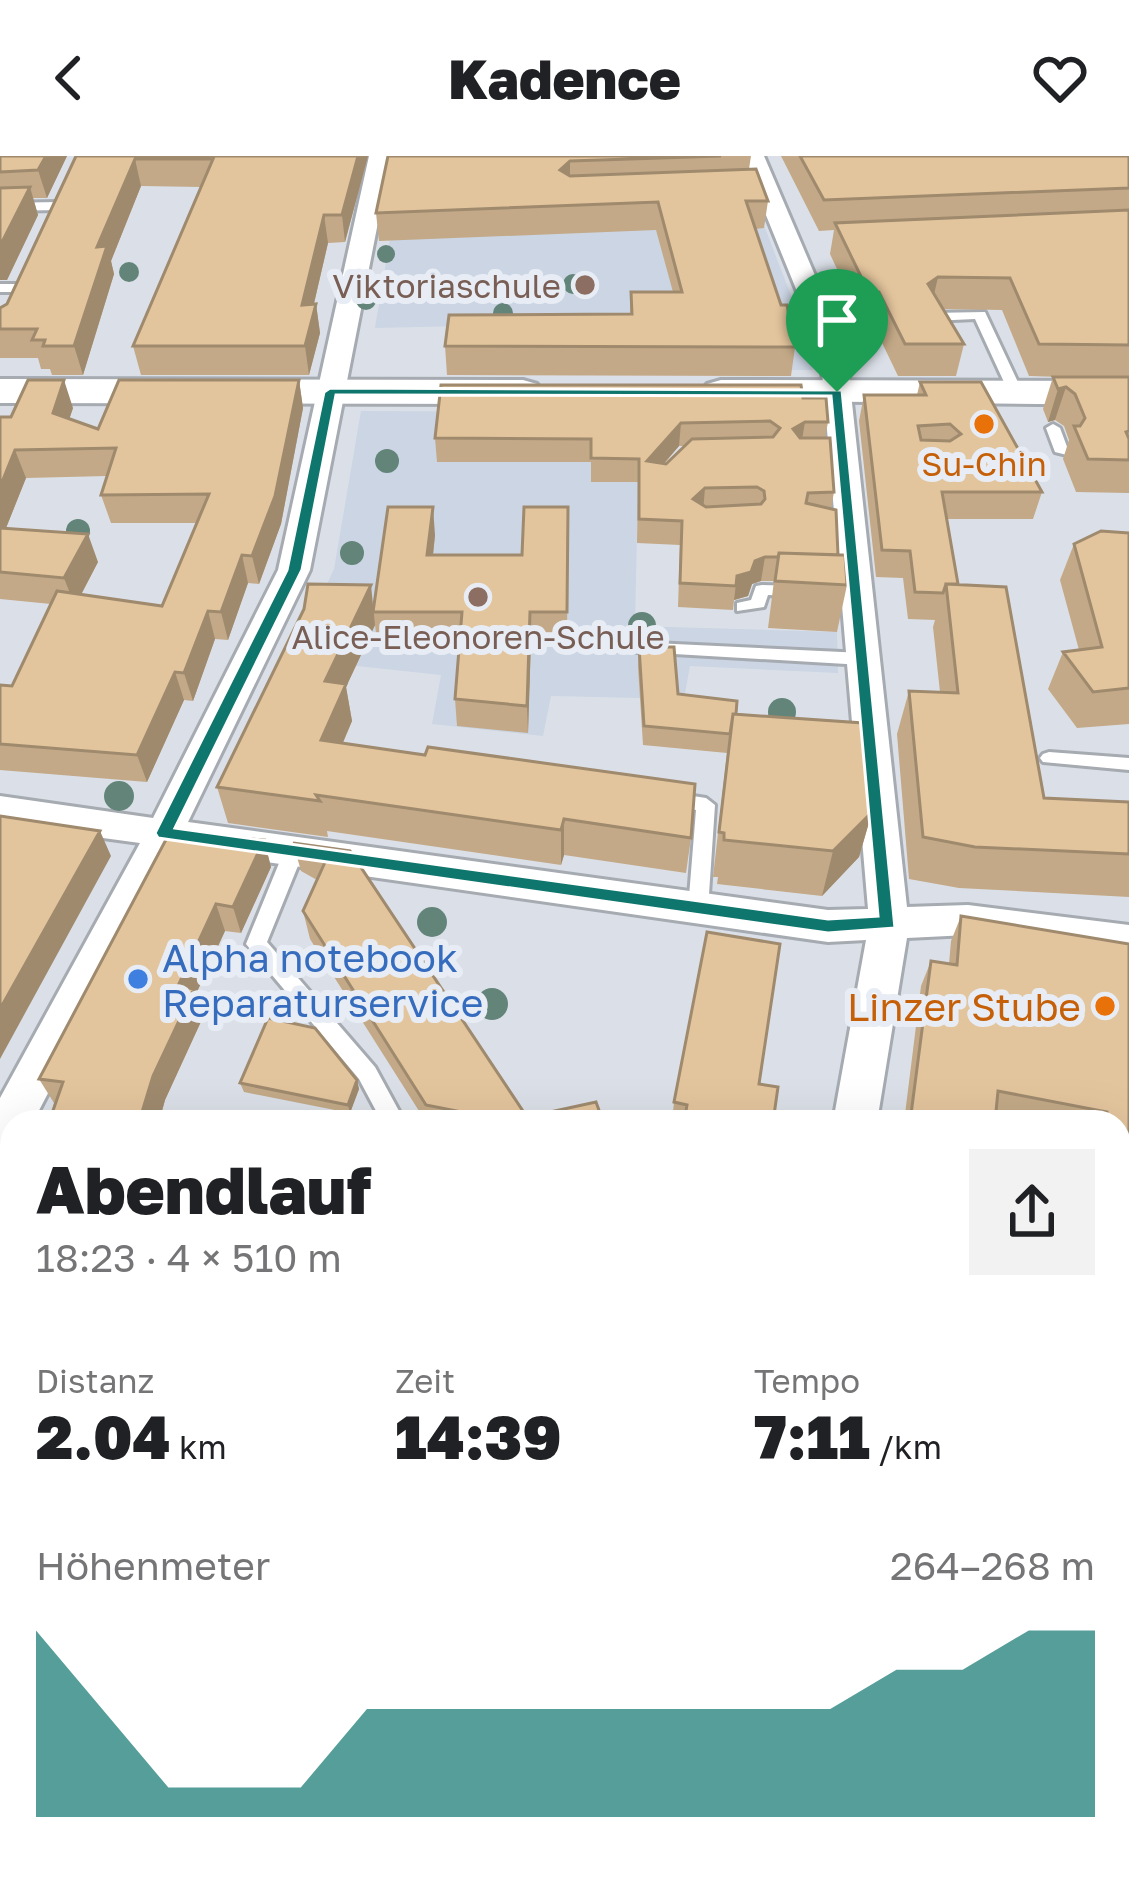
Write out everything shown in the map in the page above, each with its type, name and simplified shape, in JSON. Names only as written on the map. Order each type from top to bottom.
[{"type":"main road","points":[[0,391],[565,392]]},
{"type":"main road","points":[[683,392],[837,392],[1038,406],[1128,395]]},
{"type":"street","points":[[17,1110],[164,833],[294,570],[380,156]]},
{"type":"street","points":[[753,156],[756,189],[802,244],[833,348],[843,455],[845,594],[863,659],[888,922],[857,1110]]},
{"type":"street","points":[[43,239],[63,198]]},
{"type":"street","points":[[0,810],[828,926],[968,920],[1129,941]]},
{"type":"lane","points":[[0,207],[63,198]]},
{"type":"lane","points":[[931,317],[980,315],[1062,452]]},
{"type":"lane","points":[[743,607],[758,603],[762,590],[809,592]]},
{"type":"lane","points":[[612,646],[863,659]]},
{"type":"lane","points":[[1049,758],[1129,764]]},
{"type":"lane","points":[[640,795],[706,806],[698,909]]},
{"type":"lane","points":[[294,851],[256,944],[367,1073],[387,1110]]},
{"type":"shaded area","name":"Viktoriaschule","points":[[745,176],[809,342],[813,370],[633,370],[513,325],[375,328],[396,203]]},
{"type":"shaded area","name":"Alice-Eleonoren-Schule","points":[[361,411],[592,412],[638,482],[635,626],[837,632],[838,673],[690,666],[684,699],[551,696],[543,736],[432,724],[441,675],[292,659],[334,569]]},
{"type":"building","points":[[0,156],[46,156],[38,170],[0,172]]},
{"type":"building","points":[[76,156],[358,156],[342,215],[324,215],[302,305],[316,304],[305,346],[133,346],[213,159],[135,159],[97,247],[107,246],[74,346],[43,346],[45,340],[32,340],[37,329],[0,329],[0,308],[7,304]]},
{"type":"building","points":[[388,156],[721,156],[570,161],[560,170],[570,176],[756,169],[768,201],[746,201],[781,305],[787,305],[795,347],[445,346],[449,315],[632,314],[631,292],[682,292],[658,202],[376,213]]},
{"type":"building","points":[[800,156],[1129,156],[1129,188],[824,200]]},
{"type":"building","points":[[30,187],[0,246],[0,188]]},
{"type":"building","points":[[1129,210],[1129,345],[1039,344],[1010,278],[938,277],[928,284],[964,344],[905,344],[879,292],[869,293],[835,223]]},
{"type":"building","points":[[1053,377],[1129,377],[1129,460],[1088,459],[1074,426],[1085,418],[1075,394],[1066,387],[1058,389]]},
{"type":"building","points":[[28,380],[64,380],[53,413],[98,429],[119,380],[299,380],[275,496],[252,556],[242,555],[221,612],[208,611],[184,673],[175,672],[137,755],[0,744],[0,685],[12,686],[57,591],[162,606],[209,494],[101,495],[116,448],[15,450],[0,487],[0,417],[11,417]]},
{"type":"building","points":[[920,382],[981,382],[1042,492],[942,492],[958,584],[946,584],[943,593],[915,592],[910,551],[882,550],[864,395],[926,395]],"holes":[[[950,424],[961,434],[950,441],[921,440],[918,426]]]},
{"type":"building","points":[[441,385],[801,385],[803,398],[826,398],[828,422],[805,422],[793,429],[800,438],[830,438],[834,492],[808,493],[806,503],[836,510],[838,555],[779,553],[765,557],[755,561],[751,572],[737,576],[736,586],[680,583],[682,521],[639,519],[639,459],[591,458],[591,439],[435,438]],"holes":[[[770,421],[780,428],[773,437],[692,439],[666,464],[647,461],[681,423]],[[757,487],[764,491],[761,504],[706,507],[693,499],[705,488]]]},
{"type":"building","points":[[388,507],[433,507],[427,555],[522,555],[524,507],[568,507],[567,612],[530,612],[527,706],[455,699],[462,612],[373,612]]},
{"type":"building","points":[[0,528],[88,534],[64,578],[0,572]]},
{"type":"building","points":[[1101,531],[1129,533],[1129,688],[1093,692],[1063,652],[1102,647],[1074,544]]},
{"type":"building","points":[[779,553],[845,555],[847,585],[775,581]]},
{"type":"building","points":[[308,584],[371,585],[325,681],[346,684],[321,740],[425,755],[428,747],[695,784],[691,838],[564,819],[561,830],[316,795],[320,801],[217,787],[304,609]]},
{"type":"building","points":[[946,584],[1006,587],[1044,798],[1129,802],[1129,854],[975,847],[923,837],[909,691],[958,693]]},
{"type":"building","points":[[639,647],[674,647],[678,694],[737,701],[730,734],[644,726]]},
{"type":"building","points":[[733,714],[863,723],[872,812],[833,851],[724,840],[724,833],[719,832]]},
{"type":"building","points":[[0,816],[100,831],[0,1009]]},
{"type":"building","points":[[170,832],[264,840],[233,907],[216,904],[178,986],[194,989],[153,1076],[143,1110],[53,1110],[63,1082],[39,1079]]},
{"type":"building","points":[[293,843],[350,851],[522,1110],[451,1110],[426,1105],[303,911],[326,860]]},
{"type":"building","points":[[961,916],[1129,944],[1129,1110],[1097,1110],[998,1091],[996,1110],[912,1110],[931,961],[957,965]]},
{"type":"building","points":[[707,932],[780,944],[759,1084],[778,1087],[775,1110],[686,1110],[687,1105],[674,1102]]},
{"type":"building","points":[[268,1018],[315,1028],[357,1080],[348,1105],[240,1083]]},
{"type":"building","points":[[596,1102],[599,1110],[559,1110]]},
{"type":"place","name":"Viktoriaschule","points":[[585,285]]},
{"type":"place","name":"Su-Chin","points":[[984,424]]},
{"type":"place","name":"Alice-Eleonoren-Schule","points":[[478,597]]},
{"type":"place","name":"Alpha notebook Reparaturservice","points":[[138,979]]},
{"type":"place","name":"Linzer Stube","points":[[1105,1006]]},
{"type":"route","points":[[330,392],[837,392],[888,922],[828,926],[164,833],[294,570],[330,392]]}]
